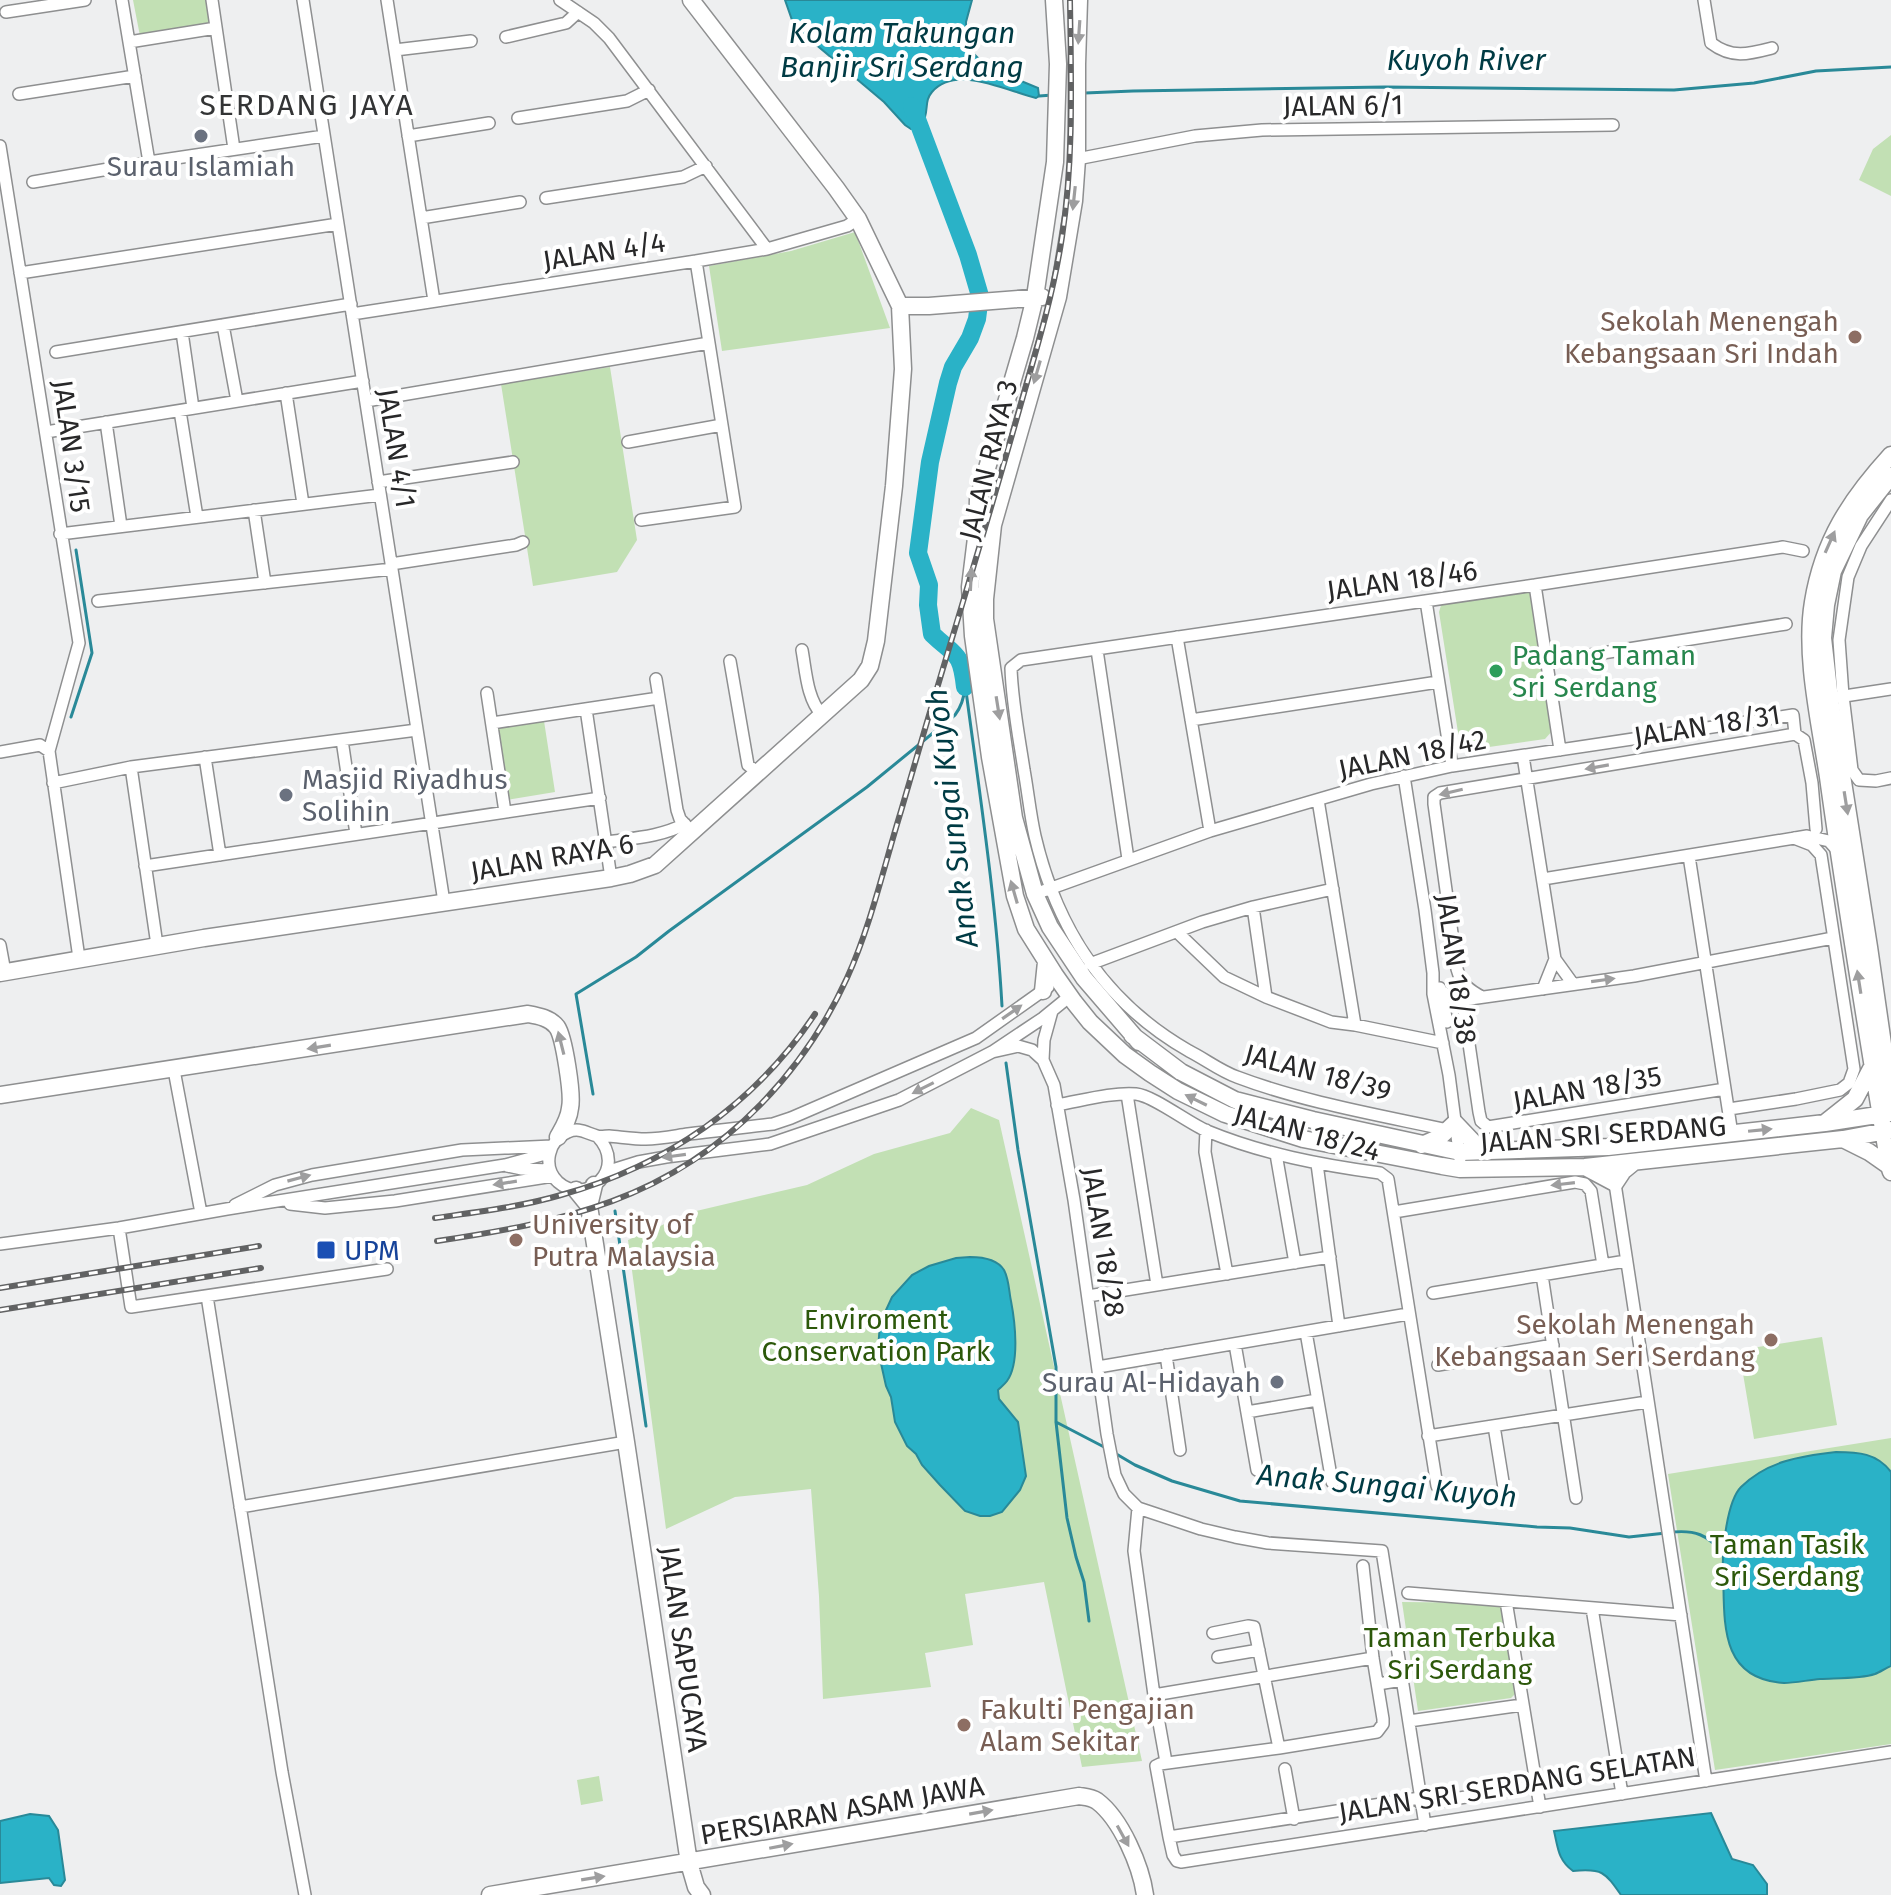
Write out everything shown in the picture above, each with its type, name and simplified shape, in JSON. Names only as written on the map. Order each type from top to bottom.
[{"type":"street","points":[[6,12],[85,0]]},
{"type":"street","points":[[122,0],[149,162]]},
{"type":"street","points":[[212,0],[234,149]]},
{"type":"street","name":"JALAN 4/1","points":[[303,0],[444,902]]},
{"type":"street","points":[[387,0],[434,301]]},
{"type":"street","points":[[560,0],[594,23],[609,38],[767,249]]},
{"type":"street","points":[[691,0],[858,219],[900,306],[1058,297]]},
{"type":"street","name":"JALAN RAYA 3","points":[[1054,0],[1058,64],[1055,162],[1035,297],[978,499],[970,587],[973,636],[1010,877],[1026,929],[1068,990]]},
{"type":"street","name":"JALAN RAYA 3","points":[[1079,0],[1074,201],[1058,297],[993,525],[985,599],[986,634],[1014,818],[1029,878],[1043,891],[1050,927],[1084,978],[1139,1042]]},
{"type":"street","points":[[1704,0],[1711,43],[1717,48],[1744,55],[1772,48]]},
{"type":"street","points":[[506,37],[566,23],[578,12]]},
{"type":"street","points":[[129,42],[216,28]]},
{"type":"street","points":[[395,50],[471,41]]},
{"type":"street","points":[[19,94],[135,76]]},
{"type":"street","points":[[518,118],[627,101],[649,90]]},
{"type":"street","points":[[408,136],[489,123]]},
{"type":"street","name":"JALAN 6/1","points":[[1077,159],[1195,136],[1262,130],[1613,125]]},
{"type":"street","points":[[33,182],[324,136]]},
{"type":"street","name":"JALAN 3/15","points":[[0,146],[79,643],[49,751]]},
{"type":"street","points":[[546,198],[683,177],[706,166]]},
{"type":"street","points":[[421,218],[520,202]]},
{"type":"street","name":"JALAN 4/4","points":[[56,352],[223,325],[434,301],[696,261],[767,249],[847,226],[858,219]]},
{"type":"street","points":[[20,273],[338,224]]},
{"type":"street","points":[[641,520],[735,507],[696,261]]},
{"type":"street","points":[[1006,299],[1019,303],[1025,338]]},
{"type":"street","name":"JALAN RAYA 6","points":[[2,972],[157,945],[611,878],[655,865],[688,828],[757,772],[867,673],[876,641],[893,492],[902,383],[900,306]]},
{"type":"street","points":[[223,325],[237,401]]},
{"type":"street","points":[[182,332],[193,408]]},
{"type":"street","points":[[366,401],[709,343]]},
{"type":"street","points":[[46,432],[363,381]]},
{"type":"street","points":[[286,393],[303,504]]},
{"type":"street","points":[[180,411],[197,517]]},
{"type":"street","points":[[106,422],[121,526]]},
{"type":"street","points":[[628,442],[722,425]]},
{"type":"street","points":[[1891,455],[1855,496],[1837,525],[1824,555],[1813,602],[1810,648],[1852,770],[1859,780],[1891,778]]},
{"type":"street","points":[[60,534],[303,504],[513,462]]},
{"type":"street","points":[[1891,476],[1860,515],[1833,571],[1823,638],[1891,1100]]},
{"type":"street","points":[[1890,1169],[1886,1114],[1873,1065],[1834,817],[1830,699],[1848,577],[1861,546],[1891,500]]},
{"type":"street","points":[[254,510],[265,583]]},
{"type":"street","points":[[98,601],[392,566],[523,542]]},
{"type":"street","name":"JALAN 18/46","points":[[1011,668],[1021,660],[1783,547],[1803,551]]},
{"type":"street","points":[[1535,585],[1560,750]]},
{"type":"street","points":[[1426,601],[1452,766]]},
{"type":"street","points":[[1546,662],[1786,624]]},
{"type":"street","points":[[1177,637],[1210,831]]},
{"type":"street","points":[[802,650],[812,699],[822,715]]},
{"type":"street","points":[[1097,650],[1128,859]]},
{"type":"street","points":[[730,661],[748,765],[757,772]]},
{"type":"street","name":"JALAN 18/39","points":[[1011,668],[1043,891],[1062,916],[1090,964],[1115,994],[1164,1036],[1235,1077],[1310,1099],[1452,1127]]},
{"type":"street","points":[[606,842],[688,828],[677,810],[656,679]]},
{"type":"street","points":[[1191,720],[1438,682]]},
{"type":"street","points":[[1830,699],[1891,689]]},
{"type":"street","points":[[487,693],[505,812]]},
{"type":"street","points":[[492,723],[659,698]]},
{"type":"street","points":[[586,709],[611,878]]},
{"type":"street","name":"JALAN 18/42","points":[[1043,891],[1210,831],[1404,776],[1452,766],[1793,715],[1795,734]]},
{"type":"street","points":[[53,783],[131,767],[417,730]]},
{"type":"street","name":"JALAN 18/31","points":[[1472,1000],[1457,969],[1434,804],[1434,797],[1440,793],[1795,734],[1804,740],[1812,783],[1806,835]]},
{"type":"street","points":[[342,740],[356,834]]},
{"type":"street","points":[[0,752],[40,745],[49,751],[79,958]]},
{"type":"street","points":[[1523,756],[1555,959],[1573,984]]},
{"type":"street","points":[[205,757],[220,855]]},
{"type":"street","points":[[131,767],[157,945]]},
{"type":"street","name":"JALAN 18/38","points":[[1404,776],[1436,1013],[1444,1032],[1452,1127],[1460,1161]]},
{"type":"street","points":[[145,866],[600,798]]},
{"type":"street","points":[[1318,800],[1355,1025]]},
{"type":"street","points":[[1543,879],[1806,835],[1834,817]]},
{"type":"street","points":[[1806,835],[1829,841],[1839,851]]},
{"type":"street","points":[[1729,1109],[1840,1090],[1849,1083],[1854,1069],[1821,855],[1806,835]]},
{"type":"street","points":[[1689,856],[1732,1134]]},
{"type":"street","points":[[606,1172],[666,1157],[770,1144],[899,1100],[992,1052],[1052,1011],[1068,990],[1066,968],[1036,913],[1029,878]]},
{"type":"street","points":[[1090,964],[1202,922],[1333,889]]},
{"type":"street","points":[[1253,907],[1266,997]]},
{"type":"street","points":[[1177,932],[1224,977],[1331,1022],[1423,1039],[1444,1032],[1453,1012],[1472,1000]]},
{"type":"street","points":[[1440,990],[1450,997],[1472,1000],[1833,938]]},
{"type":"street","points":[[0,945],[2,972]]},
{"type":"street","points":[[1543,989],[1555,959]]},
{"type":"street","points":[[1043,991],[1046,962]]},
{"type":"street","points":[[1433,973],[1440,990],[1444,1032]]},
{"type":"street","name":"JALAN SRI SERDANG","points":[[1068,990],[1090,1022],[1125,1055],[1178,1091],[1225,1114],[1303,1139],[1460,1161],[1585,1167],[1843,1139],[1887,1131]]},
{"type":"street","points":[[597,1136],[648,1139],[773,1124],[976,1038],[1043,991],[1083,990],[1139,1042]]},
{"type":"street","name":"JALAN 18/35","points":[[1472,1000],[1479,1112],[1481,1121],[1488,1127],[1725,1089]]},
{"type":"street","name":"JALAN 18/28","points":[[1052,1011],[1044,1040],[1043,1060],[1054,1085],[1074,1200],[1107,1434],[1115,1475],[1124,1494],[1138,1508]]},
{"type":"street","points":[[1423,1039],[1434,1026],[1436,1013]]},
{"type":"street","points":[[0,1095],[528,1014],[543,1017],[555,1025],[561,1038],[571,1106],[568,1120],[553,1145],[551,1173],[559,1183],[576,1190],[594,1185],[602,1179],[609,1162],[604,1143],[588,1131],[577,1130],[567,1132],[553,1145],[505,1165],[119,1228],[0,1244]]},
{"type":"street","points":[[1423,1039],[1447,1063]]},
{"type":"street","name":"JALAN SRI SERDANG","points":[[1139,1042],[1181,1072],[1235,1100],[1422,1145],[1460,1161],[1487,1152],[1608,1147],[1886,1114]]},
{"type":"street","points":[[992,1052],[1018,1046],[1032,1050],[1043,1060]]},
{"type":"street","points":[[1825,1123],[1855,1099],[1873,1065]]},
{"type":"street","points":[[174,1070],[201,1213]]},
{"type":"street","points":[[1127,1094],[1157,1285]]},
{"type":"street","name":"JALAN 18/24","points":[[1057,1105],[1127,1094],[1144,1096],[1206,1130],[1276,1154],[1317,1164],[1380,1173],[1388,1179],[1437,1486]]},
{"type":"street","points":[[1422,1145],[1440,1137],[1452,1127],[1487,1152]]},
{"type":"street","points":[[1206,1130],[1205,1152],[1227,1274]]},
{"type":"street","points":[[1843,1139],[1869,1152],[1890,1169]]},
{"type":"street","points":[[227,1209],[275,1185],[312,1175],[462,1150],[553,1145]]},
{"type":"street","points":[[1608,1147],[1706,1781]]},
{"type":"street","points":[[1276,1154],[1295,1263]]},
{"type":"street","points":[[1615,1183],[1634,1162]]},
{"type":"street","points":[[1317,1164],[1339,1326]]},
{"type":"street","points":[[505,1165],[551,1173]]},
{"type":"street","points":[[1585,1167],[1615,1183]]},
{"type":"street","points":[[257,1205],[297,1204],[325,1208],[395,1201],[551,1173]]},
{"type":"street","points":[[1394,1212],[1575,1182],[1585,1184],[1591,1191],[1603,1265]]},
{"type":"street","points":[[589,1206],[594,1185]]},
{"type":"street","points":[[576,1190],[589,1206]]},
{"type":"street","name":"JALAN SAPUCAYA","points":[[589,1206],[689,1863],[696,1887],[702,1895]]},
{"type":"street","points":[[119,1228],[131,1307],[387,1269]]},
{"type":"street","points":[[1088,1296],[1330,1257]]},
{"type":"street","points":[[1433,1293],[1626,1261]]},
{"type":"street","points":[[1542,1275],[1576,1498]]},
{"type":"street","points":[[207,1296],[282,1772],[305,1895]]},
{"type":"street","points":[[1098,1367],[1408,1314]]},
{"type":"street","points":[[1306,1332],[1332,1482]]},
{"type":"street","points":[[1235,1344],[1257,1470]]},
{"type":"street","points":[[1438,1365],[1553,1345]]},
{"type":"street","points":[[1166,1355],[1180,1450]]},
{"type":"street","points":[[1247,1412],[1317,1400]]},
{"type":"street","points":[[1428,1436],[1647,1402]]},
{"type":"street","points":[[1494,1426],[1504,1488]]},
{"type":"street","points":[[240,1507],[626,1442]]},
{"type":"street","points":[[1163,1763],[1134,1551],[1138,1508],[1201,1529],[1268,1543],[1382,1551],[1425,1825]]},
{"type":"street","points":[[1363,1566],[1383,1724],[1377,1732],[1156,1766],[1169,1837],[1536,1786]]},
{"type":"street","points":[[1408,1593],[1681,1615]]},
{"type":"street","points":[[1506,1601],[1540,1807]]},
{"type":"street","points":[[1592,1608],[1622,1794]]},
{"type":"street","points":[[1213,1633],[1254,1627],[1279,1748]]},
{"type":"street","points":[[1218,1657],[1259,1650]]},
{"type":"street","points":[[1154,1695],[1373,1658]]},
{"type":"street","points":[[1378,1684],[1402,1680]]},
{"type":"street","points":[[1409,1721],[1522,1705]]},
{"type":"street","name":"JALAN SRI SERDANG SELATAN","points":[[1169,1837],[1173,1855],[1181,1862],[1891,1752]]},
{"type":"street","points":[[1285,1769],[1294,1819]]},
{"type":"street","name":"PERSIARAN ASAM JAWA","points":[[490,1895],[1079,1796],[1096,1801],[1119,1829],[1137,1867],[1145,1895]]},
{"type":"street","points":[[702,1895],[702,1878],[715,1859]]},
{"type":"green space","points":[[133,0],[209,0],[213,24],[140,36]]},
{"type":"green space","points":[[1891,135],[1891,196],[1859,180],[1873,149]]},
{"type":"green space","points":[[855,232],[890,328],[722,351],[709,266],[791,251]]},
{"type":"green space","points":[[610,367],[637,540],[617,572],[533,586],[501,384]]},
{"type":"green space","name":"Padang Taman Sri Serdang","points":[[1523,589],[1532,594],[1553,730],[1545,739],[1468,750],[1460,745],[1439,612],[1442,602]]},
{"type":"green space","points":[[544,721],[555,792],[507,800],[496,729]]},
{"type":"green space","name":"Enviroment Conservation Park","points":[[971,1108],[999,1120],[1142,1761],[1082,1767],[1044,1582],[965,1594],[973,1645],[925,1653],[931,1687],[823,1699],[811,1489],[735,1497],[666,1529],[628,1240],[692,1212],[807,1185],[874,1154],[950,1133]]},
{"type":"green space","points":[[1822,1337],[1837,1425],[1754,1439],[1739,1350]]},
{"type":"green space","name":"Taman Tasik Sri Serdang","points":[[1891,1438],[1891,1744],[1715,1770],[1668,1474]]},
{"type":"green space","name":"Taman Terbuka Sri Serdang","points":[[1402,1602],[1498,1603],[1503,1609],[1517,1692],[1511,1698],[1418,1711]]},
{"type":"green space","points":[[599,1776],[603,1801],[581,1805],[577,1780]]},
{"type":"water","name":"Kolam Takungan Banjir Sri Serdang","points":[[785,0],[972,0],[966,22],[966,46],[987,67],[1038,88],[1039,96],[1036,98],[982,82],[954,80],[932,92],[923,121],[919,128],[911,129],[801,32],[792,20]]},
{"type":"water","points":[[970,1257],[993,1261],[1004,1270],[1015,1331],[1014,1364],[1007,1381],[998,1390],[999,1399],[1018,1422],[1026,1476],[1020,1490],[1002,1512],[990,1516],[965,1511],[907,1446],[895,1422],[878,1350],[880,1323],[892,1297],[912,1275],[929,1266]]},
{"type":"water","points":[[1836,1452],[1873,1457],[1891,1472],[1891,1666],[1875,1674],[1855,1678],[1784,1683],[1762,1679],[1746,1670],[1736,1658],[1726,1626],[1723,1551],[1732,1503],[1741,1487],[1762,1471],[1797,1458]]},
{"type":"water","points":[[1711,1813],[1732,1859],[1753,1865],[1767,1884],[1767,1895],[1621,1895],[1602,1873],[1573,1871],[1568,1867],[1559,1853],[1554,1831]]},
{"type":"water","points":[[30,1814],[49,1816],[58,1830],[65,1880],[61,1886],[54,1885],[49,1878],[0,1883],[0,1821]]},
{"type":"waterway","name":"Kuyoh River","points":[[1085,93],[1385,87],[1674,90],[1754,83],[1816,71],[1891,67]]},
{"type":"waterway","name":"Kuyoh River","points":[[1039,96],[1053,95]]},
{"type":"waterway","name":"Anak Sungai Kuyoh","points":[[912,106],[968,255],[980,296],[977,319],[948,383],[930,462],[918,553],[929,585],[932,634],[959,660],[965,687]]},
{"type":"waterway","points":[[71,717],[92,653],[76,550]]},
{"type":"waterway","points":[[593,1094],[576,994],[636,957],[867,787],[955,715],[965,687]]},
{"type":"waterway","name":"Anak Sungai Kuyoh","points":[[966,691],[992,887],[1002,1006]]},
{"type":"waterway","name":"Anak Sungai Kuyoh","points":[[1006,1063],[1056,1367],[1056,1422],[1067,1518],[1084,1582],[1089,1621]]},
{"type":"waterway","points":[[615,1211],[646,1426]]},
{"type":"waterway","name":"Anak Sungai Kuyoh","points":[[1056,1422],[1106,1448]]},
{"type":"waterway","name":"Anak Sungai Kuyoh","points":[[1113,1452],[1172,1481],[1240,1501],[1570,1528],[1629,1537],[1666,1533]]},
{"type":"waterway","name":"Anak Sungai Kuyoh","points":[[1673,1532],[1700,1535],[1722,1551]]},
{"type":"railway","points":[[437,1241],[570,1215],[651,1185],[689,1163],[726,1137],[774,1090],[809,1045],[839,995],[856,958],[877,895],[1050,296],[1062,237],[1068,178],[1070,0]]},
{"type":"railway","points":[[435,1218],[561,1195],[600,1183],[672,1149],[736,1103],[765,1076],[815,1014]]},
{"type":"railway","points":[[0,1288],[259,1246]]},
{"type":"railway","points":[[0,1310],[261,1268]]},
{"type":"place","name":"Surau Islamiah","points":[[201,136]]},
{"type":"place","name":"Sekolah Menengah Kebangsaan Sri Indah","points":[[1855,337]]},
{"type":"place","name":"Padang Taman Sri Serdang","points":[[1496,671]]},
{"type":"place","name":"Masjid Riyadhus Solihin","points":[[286,795]]},
{"type":"place","name":"University of Putra Malaysia","points":[[516,1240]]},
{"type":"place","name":"UPM","points":[[326,1250]]},
{"type":"place","name":"Sekolah Menengah Kebangsaan Seri Serdang","points":[[1771,1340]]},
{"type":"place","name":"Surau Al-Hidayah","points":[[1277,1382]]},
{"type":"place","name":"Fakulti Pengajian Alam Sekitar","points":[[964,1725]]},
{"type":"district","name":"SERDANG JAYA","points":[[307,105]]}]
